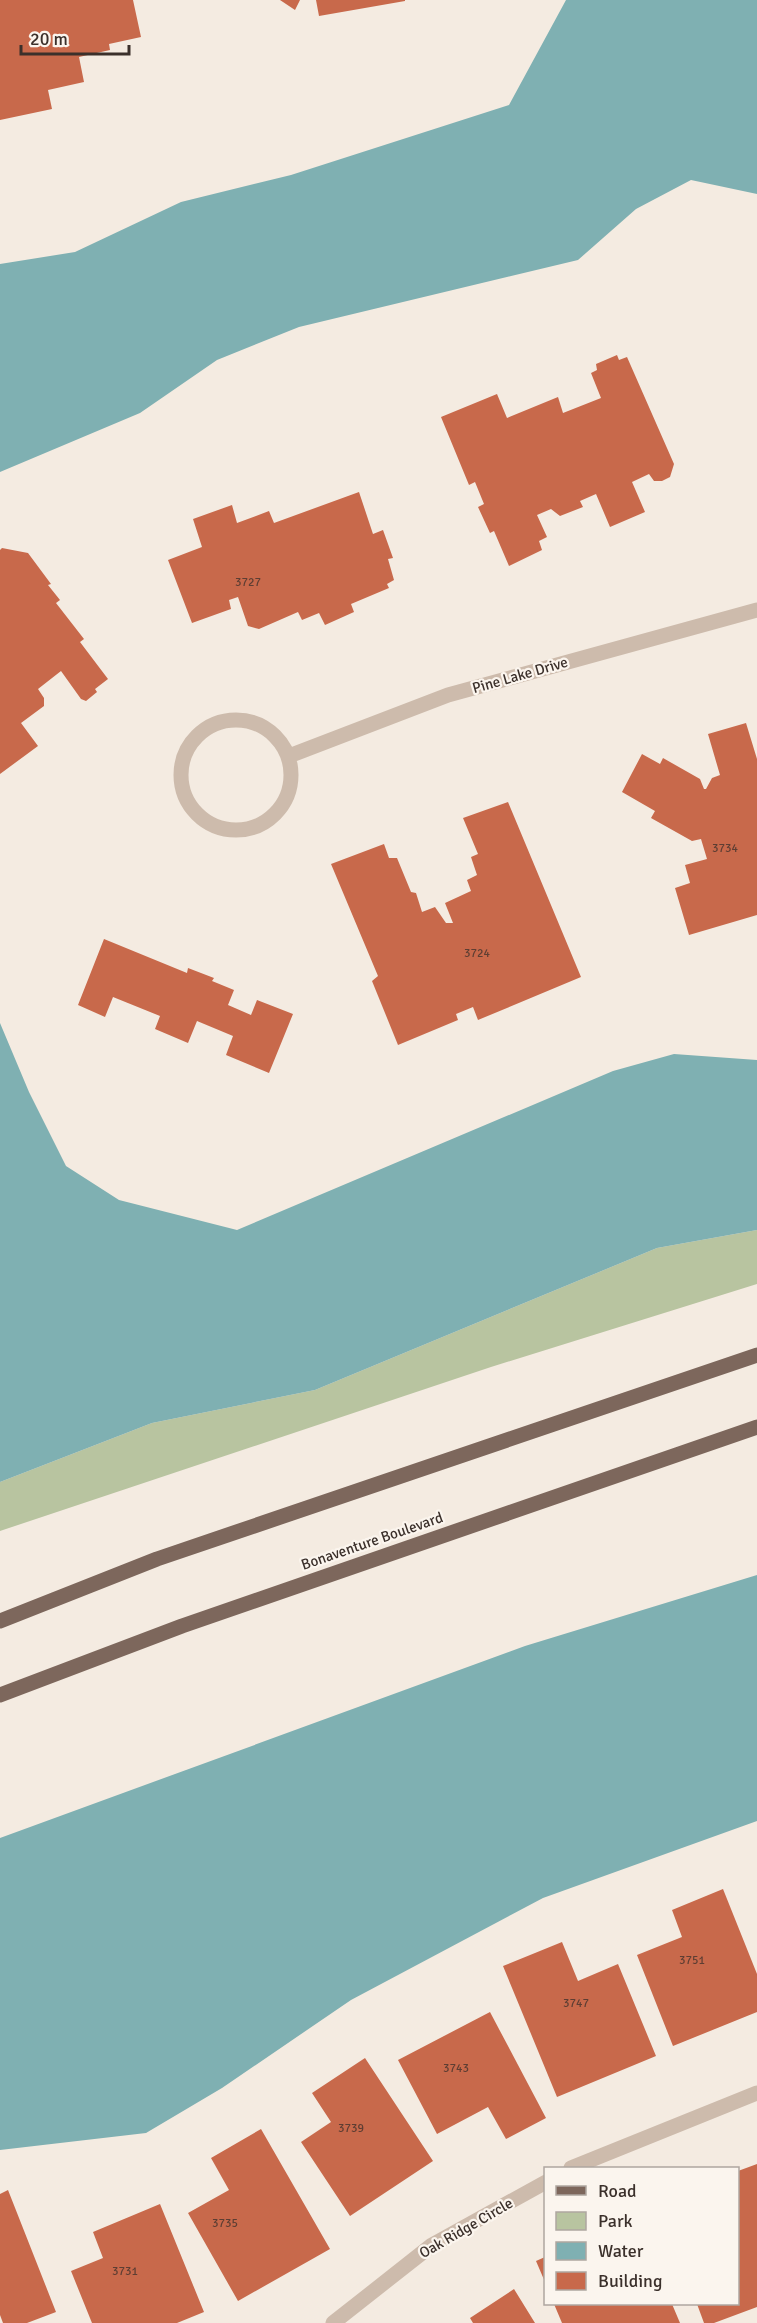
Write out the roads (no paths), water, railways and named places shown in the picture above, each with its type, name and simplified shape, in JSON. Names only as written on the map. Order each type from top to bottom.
[{"type":"main road","points":[[0,1621],[158,1559],[757,1354]]},
{"type":"main road","name":"Bonaventure Boulevard","points":[[0,1695],[182,1626],[757,1427]]},
{"type":"street","name":"Pine Lake Drive","points":[[289,756],[448,695],[757,610]]},
{"type":"street","points":[[234,718],[251,721],[267,728],[280,741],[289,756],[292,773],[286,798],[270,819],[255,828],[237,831],[220,828],[205,821],[192,808],[184,793],[180,776],[183,759],[190,743],[202,730],[217,722],[234,718]]},
{"type":"street","points":[[576,2167],[757,2093]]},
{"type":"street","name":"Oak Ridge Circle","points":[[333,2323],[432,2245],[544,2183]]},
{"type":"water","points":[[566,0],[757,0],[757,194],[691,180],[636,209],[578,260],[299,327],[217,360],[140,413],[0,472],[0,264],[75,252],[181,202],[291,175],[509,105]]},
{"type":"water","points":[[0,1023],[29,1092],[66,1166],[119,1200],[237,1230],[613,1071],[674,1054],[757,1060],[757,1230],[657,1248],[315,1390],[152,1423],[0,1482]]},
{"type":"water","points":[[757,1575],[757,1821],[543,1898],[351,2000],[222,2088],[146,2133],[0,2150],[0,1838],[525,1646]]}]
